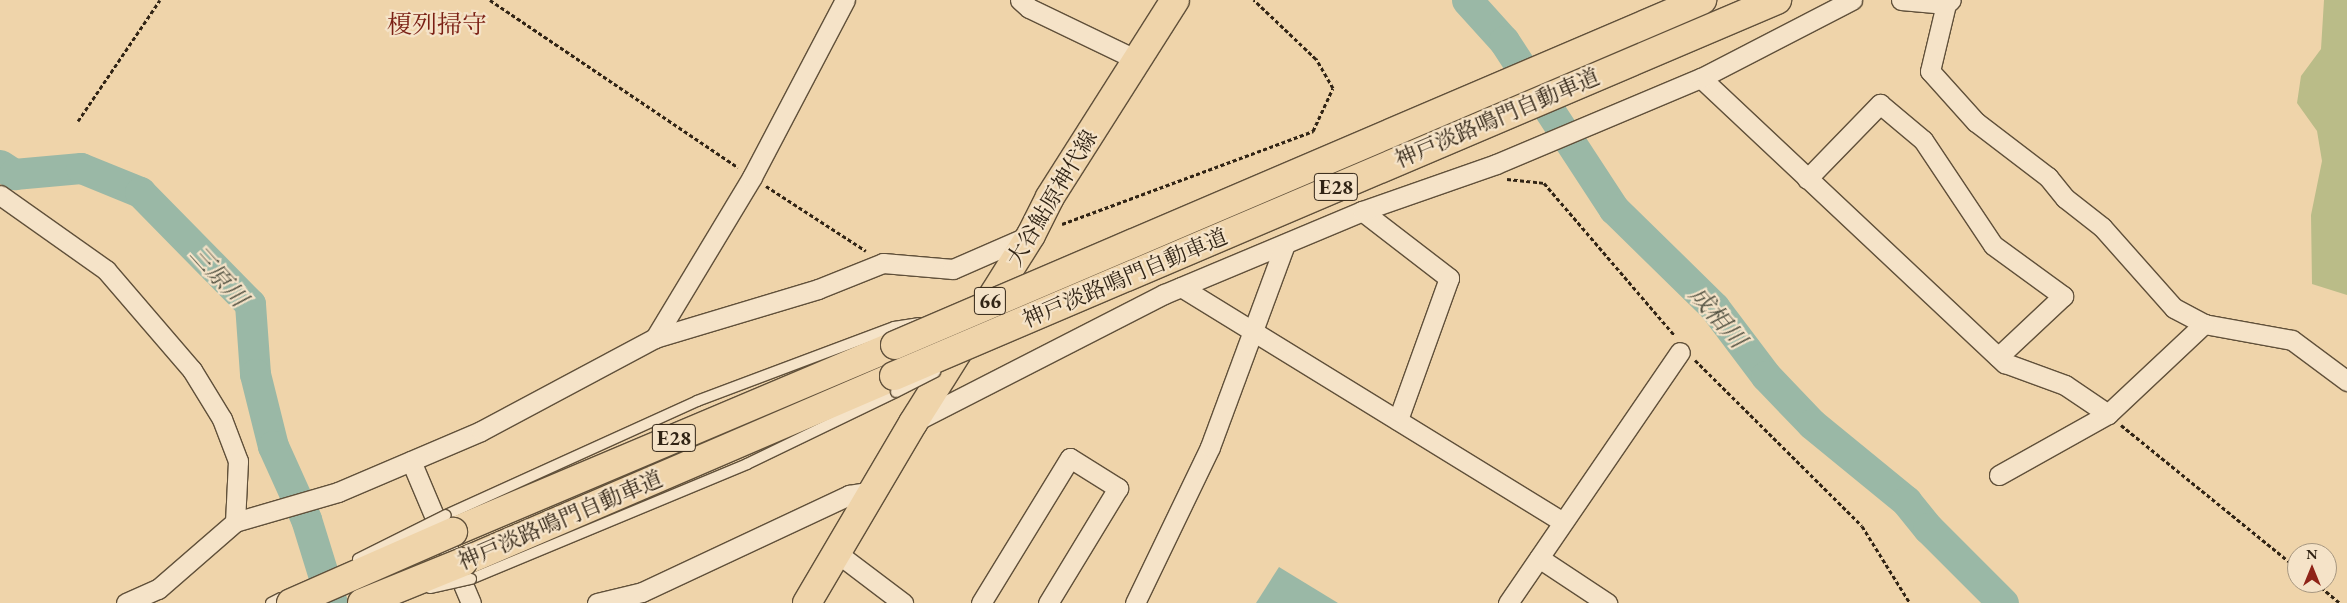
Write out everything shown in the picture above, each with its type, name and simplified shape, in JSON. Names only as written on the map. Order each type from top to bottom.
[{"type":"main road","name":"大谷鮎原神代線","points":[[806,603],[913,423],[1031,235],[1050,197],[1175,0]]},
{"type":"main road","name":"神戸淡路鳴門自動車道","points":[[286,600],[450,524],[894,336],[955,318],[1702,0]]},
{"type":"main road","name":"神戸淡路鳴門自動車道","points":[[362,603],[467,570],[895,384],[1076,300],[1777,0]]},
{"type":"street","points":[[655,338],[752,177],[845,0]]},
{"type":"street","points":[[1020,0],[1030,8],[1137,60]]},
{"type":"street","points":[[913,423],[1181,287],[1362,211],[1496,164],[1701,78],[1852,0]]},
{"type":"street","points":[[1901,0],[1948,2],[1930,71],[1976,122],[2048,177],[2065,198],[2102,227],[2174,308],[2204,324],[2292,340],[2347,381]]},
{"type":"street","points":[[1701,78],[2005,363],[2065,386],[2108,414]]},
{"type":"street","points":[[1807,179],[1880,104],[1923,140],[1993,245],[2063,296],[1998,357]]},
{"type":"street","points":[[0,195],[106,270],[192,370],[222,419],[238,461],[235,522]]},
{"type":"street","points":[[1362,211],[1450,278],[1398,420]]},
{"type":"street","points":[[126,603],[158,588],[235,522],[258,517],[338,492],[482,431],[655,338],[818,288],[883,263],[953,269],[1031,235]]},
{"type":"street","points":[[1134,603],[1210,447],[1285,244]]},
{"type":"street","points":[[1181,287],[1563,522]]},
{"type":"street","points":[[1999,475],[2108,414],[2204,324]]},
{"type":"street","points":[[1508,603],[1683,350]]},
{"type":"street","points":[[988,601],[1070,458],[1118,488],[1048,603]]},
{"type":"street","points":[[411,461],[471,603]]},
{"type":"street","points":[[597,603],[642,592],[849,495],[873,491]]},
{"type":"street","points":[[837,552],[903,603]]},
{"type":"street","points":[[1538,558],[1607,603]]},
{"type":"lane","points":[[350,563],[450,524]]},
{"type":"lane","points":[[271,603],[286,600],[333,572]]},
{"type":"path","points":[[78,122],[160,0]]},
{"type":"path","points":[[490,0],[883,263]]},
{"type":"path","points":[[1031,235],[1312,131],[1333,88],[1316,59],[1254,0]]},
{"type":"path","points":[[1496,164],[1503,179],[1544,183],[1683,350],[1862,526],[1910,603]]},
{"type":"path","points":[[2108,414],[2287,560]]},
{"type":"path","points":[[2328,593],[2340,603]]},
{"type":"green space","points":[[2324,0],[2347,0],[2347,295],[2312,284],[2311,215],[2322,161],[2317,131],[2297,103],[2301,76],[2321,49]]},
{"type":"shaded area","points":[[1279,567],[1338,603],[1256,603]]},
{"type":"waterway","name":"成相川","points":[[1467,0],[1504,41],[1614,209],[1714,307],[1766,376],[1812,424],[1906,501],[1928,528],[2003,603]]},
{"type":"waterway","name":"三原川","points":[[0,165],[14,174],[81,168],[140,192],[250,304],[255,374],[273,446],[306,519],[332,603]]},
{"type":"district","name":"榎列掃守","points":[[437,24]]}]
